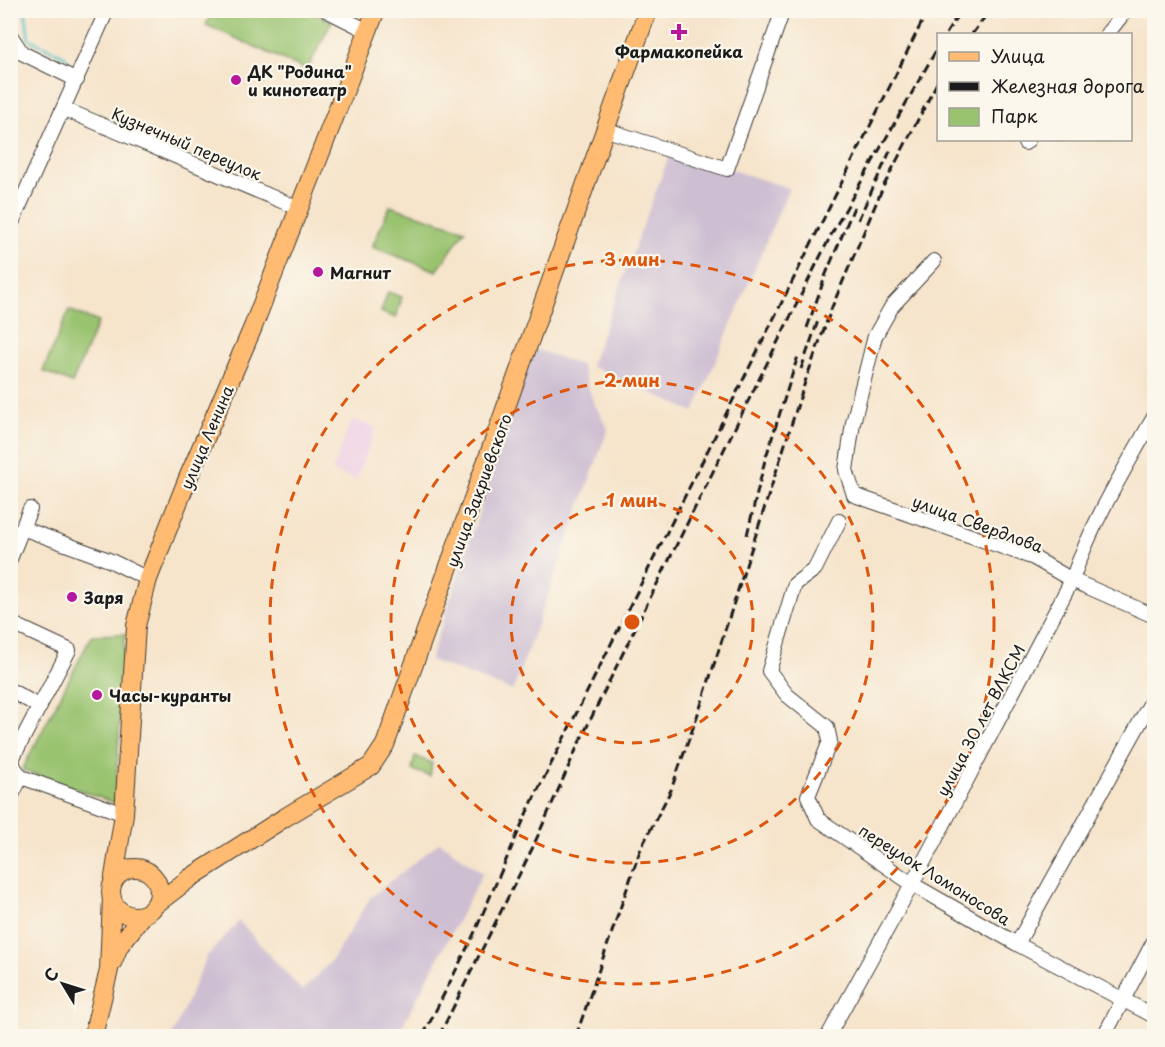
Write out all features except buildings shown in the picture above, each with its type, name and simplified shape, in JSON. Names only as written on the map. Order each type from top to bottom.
[{"type":"main road","name":"улица Ленина","points":[[93,1036],[109,970],[113,890],[124,814],[136,626],[148,579],[188,478],[236,369],[376,10]]},
{"type":"main road","name":"улица Закриевского","points":[[109,970],[119,946],[150,909],[190,878],[371,766],[385,745],[607,130],[648,10]]},
{"type":"main road","points":[[124,814],[122,831],[126,845],[147,871],[157,882],[158,897],[150,909],[136,916],[121,911],[113,890],[124,871],[131,868],[147,871],[190,878]]},
{"type":"street","points":[[10,227],[15,206],[64,109],[107,10]]},
{"type":"street","points":[[326,10],[368,31]]},
{"type":"street","points":[[607,130],[727,169],[783,10]]},
{"type":"street","points":[[1108,33],[1126,10]]},
{"type":"street","points":[[10,35],[22,53],[76,80]]},
{"type":"street","name":"Кузнечный переулок","points":[[64,109],[298,208]]},
{"type":"street","name":"улица Свердлова","points":[[934,261],[892,306],[875,336],[853,423],[846,470],[854,495],[1034,558],[1072,580],[1155,616]]},
{"type":"street","name":"улица 30 лет ВЛКСМ","points":[[828,1036],[912,884],[1072,580],[1093,528],[1155,417]]},
{"type":"street","points":[[10,559],[30,508]]},
{"type":"street","name":"переулок Ломоносова","points":[[839,521],[815,569],[795,585],[769,671],[787,695],[827,727],[830,741],[808,796],[818,819],[912,884],[1017,944],[1155,1016]]},
{"type":"street","points":[[22,528],[109,560],[148,579]]},
{"type":"street","points":[[10,799],[16,775],[12,759],[69,650],[13,624]]},
{"type":"street","points":[[10,690],[39,706]]},
{"type":"street","points":[[1017,944],[1155,697]]},
{"type":"street","points":[[16,775],[124,814]]},
{"type":"street","points":[[1104,1036],[1155,941]]},
{"type":"shaded area","points":[[671,151],[789,188],[694,412],[590,366]]},
{"type":"shaded area","points":[[534,349],[581,365],[593,401],[608,429],[513,691],[430,660]]},
{"type":"shaded area","points":[[352,419],[376,428],[356,480],[332,471]]},
{"type":"shaded area","points":[[440,842],[483,873],[397,1036],[172,1036],[207,956],[239,921],[302,991],[332,960],[370,898]]},
{"type":"green space","points":[[213,11],[308,11],[332,21],[307,70],[206,25]]},
{"type":"green space","points":[[390,206],[465,230],[437,271],[372,247]]},
{"type":"green space","points":[[388,292],[402,297],[396,318],[381,312]]},
{"type":"green space","points":[[69,310],[98,322],[72,383],[43,371]]},
{"type":"green space","points":[[125,634],[115,803],[22,770],[92,635]]},
{"type":"green space","points":[[415,756],[432,763],[430,776],[412,770]]},
{"type":"waterway","points":[[25,10],[29,39],[66,57]]},
{"type":"railway","points":[[423,1036],[473,936],[527,812],[928,10]]},
{"type":"railway","points":[[947,33],[961,10]]},
{"type":"railway","points":[[973,33],[990,10]]},
{"type":"railway","points":[[439,1036],[532,849],[579,743],[647,604],[832,233],[937,49]]},
{"type":"railway","points":[[576,1036],[641,848],[671,790],[701,705],[806,379],[832,307],[883,187],[937,83]]},
{"type":"railway","points":[[858,220],[892,147]]},
{"type":"railway","points":[[807,328],[826,274],[854,207]]},
{"type":"railway","points":[[801,369],[819,318]]},
{"type":"railway","points":[[747,535],[765,460],[798,356]]},
{"type":"place","name":"Фармакопейка","points":[[679,32]]},
{"type":"place","name":"ДК \"Родина\" и кинотеатр","points":[[236,80]]},
{"type":"place","name":"Магнит","points":[[318,272]]},
{"type":"place","name":"Заря","points":[[72,597]]},
{"type":"place","name":"Часы-куранты","points":[[97,695]]}]
